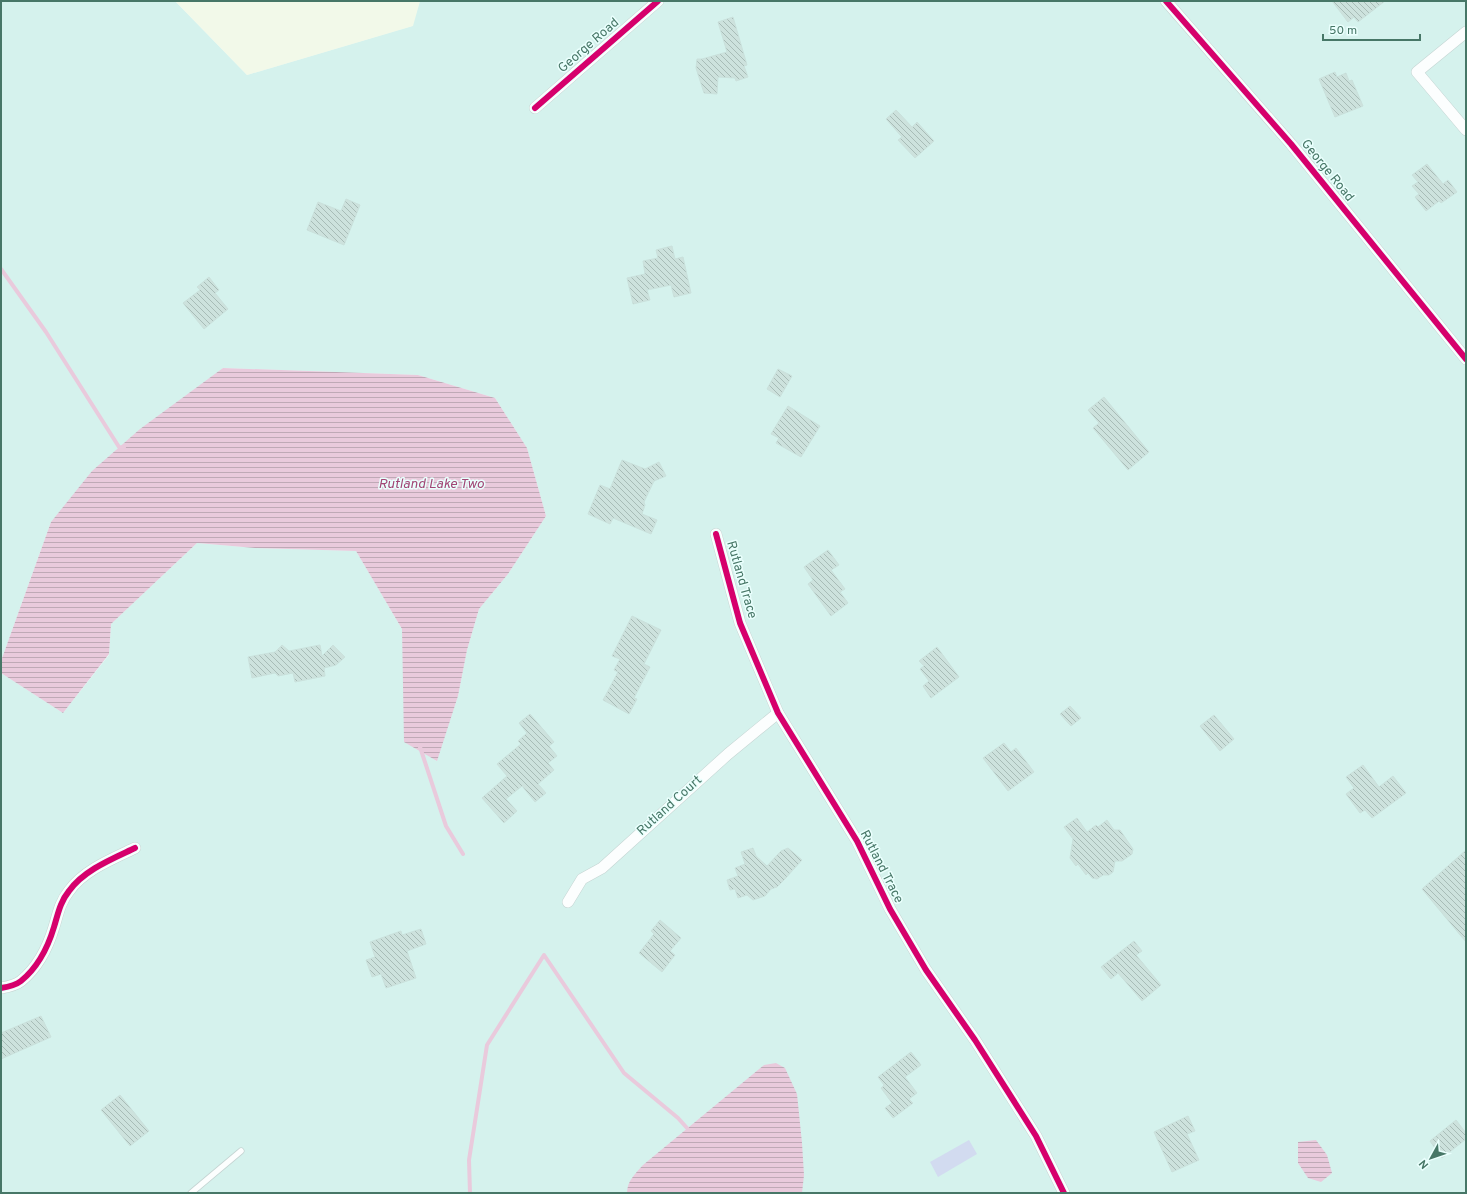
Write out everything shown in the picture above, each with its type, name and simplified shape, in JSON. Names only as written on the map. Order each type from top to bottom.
[{"type":"street","name":"George Road","points":[[535,108],[658,1]]},
{"type":"street","name":"George Road","points":[[1166,1],[1292,144],[1466,359]]},
{"type":"street","points":[[1466,32],[1417,72],[1466,130]]},
{"type":"street","name":"Rutland Trace","points":[[716,534],[740,623],[778,713],[857,841],[890,909],[926,970],[975,1040],[1036,1136],[1064,1193]]},
{"type":"street","name":"Rutland Court","points":[[568,902],[582,879],[602,868],[728,754],[778,713]]},
{"type":"street","points":[[1,988],[20,982],[45,950],[54,928],[60,906],[69,890],[81,878],[106,862],[135,848]]},
{"type":"lane","points":[[191,1193],[241,1151]]},
{"type":"shaded area","points":[[1,1],[175,1],[247,75],[412,26],[420,1],[1466,1],[1466,1193],[1,1193],[1,673],[63,713],[109,655],[111,624],[197,543],[255,548],[356,551],[402,629],[404,676],[436,761],[458,696],[467,650],[479,609],[508,574],[546,516],[527,448],[495,398],[418,375],[223,368],[51,522],[1,661]]},
{"type":"shaded area","points":[[175,1],[420,1],[413,26],[247,75]]},
{"type":"shaded area","points":[[969,1140],[977,1154],[938,1177],[930,1162]]},
{"type":"water","name":"Rutland Lake Two","points":[[223,368],[418,375],[495,398],[527,448],[546,516],[508,574],[479,609],[467,650],[458,696],[437,761],[404,742],[402,629],[356,551],[255,548],[197,543],[111,624],[109,654],[63,713],[1,673],[1,661],[51,522],[92,471],[140,429]]},
{"type":"water","points":[[776,1063],[785,1068],[797,1094],[804,1175],[802,1193],[627,1193],[630,1181],[643,1165],[764,1065]]},
{"type":"water","points":[[1316,1140],[1327,1155],[1332,1173],[1321,1182],[1308,1178],[1298,1163],[1298,1142]]},
{"type":"building","points":[[1332,1],[1385,1],[1358,22],[1354,17],[1348,22]]},
{"type":"building","points":[[733,17],[747,65],[744,66],[748,77],[736,81],[735,78],[718,77],[717,94],[704,93],[696,68],[697,59],[727,52],[718,22]]},
{"type":"building","points":[[1335,72],[1337,77],[1346,73],[1349,81],[1352,80],[1363,106],[1335,117],[1319,79]]},
{"type":"building","points":[[896,110],[912,127],[917,122],[934,141],[915,158],[898,140],[902,137],[886,119]]},
{"type":"building","points":[[1427,164],[1443,184],[1448,180],[1457,192],[1441,203],[1439,201],[1426,211],[1415,197],[1419,194],[1412,186],[1418,182],[1412,175]]},
{"type":"building","points":[[346,199],[360,205],[344,245],[307,230],[318,202],[341,211]]},
{"type":"building","points":[[672,246],[675,259],[683,257],[691,293],[674,297],[671,285],[647,290],[650,300],[633,304],[627,278],[645,274],[643,261],[658,258],[656,250]]},
{"type":"building","points":[[209,277],[219,290],[215,293],[228,309],[204,329],[183,303],[200,290],[197,287]]},
{"type":"building","points":[[778,369],[792,376],[780,397],[767,389]]},
{"type":"building","points":[[1104,397],[1149,452],[1128,470],[1093,428],[1099,423],[1088,410]]},
{"type":"building","points":[[788,406],[820,426],[801,457],[776,443],[779,438],[771,434]]},
{"type":"building","points":[[622,460],[645,469],[659,462],[666,476],[654,481],[644,502],[645,505],[642,514],[657,520],[651,534],[613,518],[610,524],[588,514],[600,485],[610,489]]},
{"type":"building","points":[[828,550],[839,565],[831,570],[845,589],[840,592],[848,603],[831,616],[808,584],[813,580],[804,567]]},
{"type":"building","points":[[632,616],[661,630],[644,664],[650,667],[634,698],[637,699],[629,714],[603,700],[618,672],[614,670],[620,659],[612,656]]},
{"type":"building","points":[[282,645],[289,651],[320,645],[322,656],[333,645],[345,657],[336,665],[324,668],[325,676],[295,682],[293,673],[278,676],[275,673],[252,678],[248,657],[275,652]]},
{"type":"building","points":[[937,647],[959,677],[931,698],[923,686],[929,681],[920,669],[924,666],[919,661]]},
{"type":"building","points":[[1070,706],[1081,718],[1071,726],[1060,714]]},
{"type":"building","points":[[530,714],[554,742],[549,746],[557,756],[548,763],[554,770],[538,784],[546,793],[535,802],[522,786],[506,799],[517,811],[504,823],[482,798],[507,776],[497,764],[521,744],[518,741],[527,733],[519,723]]},
{"type":"building","points":[[1214,715],[1234,739],[1220,751],[1200,726]]},
{"type":"building","points":[[1004,743],[1011,752],[1016,748],[1034,772],[1008,791],[983,758]]},
{"type":"building","points":[[1363,765],[1379,787],[1393,776],[1406,793],[1372,818],[1365,810],[1360,813],[1346,794],[1354,788],[1346,777]]},
{"type":"building","points":[[1077,818],[1087,832],[1096,825],[1098,827],[1107,820],[1114,830],[1120,830],[1133,849],[1132,854],[1122,861],[1115,861],[1113,872],[1109,875],[1103,875],[1097,879],[1092,878],[1088,873],[1086,875],[1078,864],[1076,866],[1070,858],[1073,839],[1064,827]]},
{"type":"building","points":[[753,848],[756,856],[767,866],[781,851],[788,848],[802,860],[777,887],[771,889],[765,896],[753,900],[747,895],[738,898],[735,889],[730,890],[727,880],[738,876],[735,868],[745,864],[741,852]]},
{"type":"building","points":[[1466,850],[1466,942],[1422,889]]},
{"type":"building","points":[[660,920],[681,938],[670,951],[675,955],[662,972],[639,953],[654,934],[651,931]]},
{"type":"building","points":[[421,929],[426,944],[407,951],[416,978],[386,988],[381,974],[372,977],[366,960],[375,957],[370,942],[401,931],[402,935]]},
{"type":"building","points":[[1134,941],[1142,951],[1136,955],[1161,985],[1142,1001],[1118,973],[1111,979],[1101,967]]},
{"type":"building","points":[[41,1016],[51,1037],[1,1059],[1,1033]]},
{"type":"building","points":[[911,1052],[921,1065],[905,1077],[917,1093],[909,1099],[913,1103],[893,1118],[885,1108],[892,1103],[881,1088],[884,1085],[878,1077]]},
{"type":"building","points":[[120,1095],[149,1131],[130,1146],[101,1110]]},
{"type":"building","points":[[1188,1116],[1195,1131],[1187,1134],[1199,1160],[1172,1172],[1154,1132]]},
{"type":"building","points":[[1456,1120],[1466,1133],[1466,1139],[1442,1158],[1430,1141]]},
{"type":"waterway","points":[[1,269],[46,332],[119,447],[124,448]]},
{"type":"waterway","points":[[420,747],[446,826],[463,854]]},
{"type":"waterway","points":[[470,1193],[469,1160],[487,1045],[544,955],[624,1073],[678,1118],[687,1128]]},
{"type":"cycle path","points":[[535,108],[658,1]]},
{"type":"cycle path","points":[[1166,1],[1291,144],[1466,359]]},
{"type":"cycle path","points":[[716,534],[740,623],[778,713],[857,841],[890,909],[926,970],[975,1040],[1036,1136],[1064,1193]]},
{"type":"cycle path","points":[[1,988],[11,986],[19,982],[27,976],[37,963],[49,942],[63,899],[75,884],[90,871],[135,848]]}]
